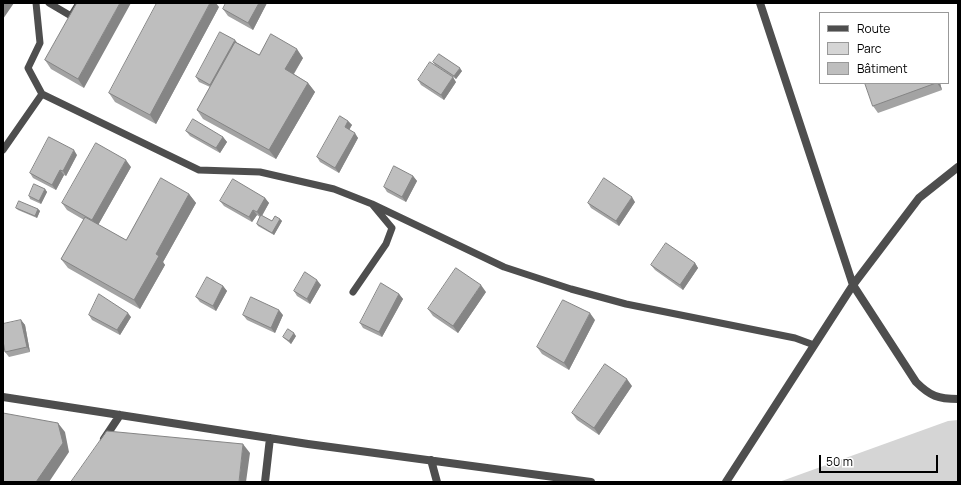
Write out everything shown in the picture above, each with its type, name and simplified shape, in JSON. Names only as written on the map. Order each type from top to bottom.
[{"type":"street","points":[[760,3],[853,285],[916,382],[926,392],[942,399],[958,399]]},
{"type":"street","points":[[726,482],[853,285],[919,198],[958,167]]},
{"type":"street","points":[[3,397],[270,438],[591,482]]},
{"type":"street","points":[[100,445],[120,415]]},
{"type":"street","points":[[265,482],[270,438]]},
{"type":"street","points":[[431,460],[437,482]]},
{"type":"lane","points":[[36,3],[40,43],[28,68],[42,94],[199,170],[260,172],[334,189],[372,204],[504,267],[571,289],[626,304],[794,338],[814,345]]},
{"type":"lane","points":[[49,3],[71,16],[79,3]]},
{"type":"lane","points":[[3,150],[42,94]]},
{"type":"lane","points":[[353,292],[386,244],[392,228],[372,204]]},
{"type":"green space","points":[[958,420],[958,482],[779,482],[948,421]]},
{"type":"building","points":[[77,3],[120,3],[78,79],[45,60]]},
{"type":"building","points":[[157,3],[210,3],[150,115],[109,93]]},
{"type":"building","points":[[226,3],[259,3],[248,23],[223,9]]},
{"type":"building","points":[[220,32],[235,40],[210,85],[196,77]]},
{"type":"building","points":[[271,34],[297,49],[285,69],[308,83],[269,150],[197,110],[235,42],[259,55]]},
{"type":"building","points":[[439,54],[460,68],[454,76],[433,62]]},
{"type":"building","points":[[430,62],[453,77],[441,95],[418,80]]},
{"type":"building","points":[[865,84],[933,84],[873,106]]},
{"type":"building","points":[[340,116],[348,121],[345,127],[355,133],[335,168],[317,157]]},
{"type":"building","points":[[193,119],[223,137],[216,148],[186,131]]},
{"type":"building","points":[[49,137],[74,150],[63,171],[60,170],[52,185],[30,173]]},
{"type":"building","points":[[96,143],[126,160],[92,220],[62,203]]},
{"type":"building","points":[[394,166],[413,176],[402,197],[384,187]]},
{"type":"building","points":[[161,178],[189,194],[156,254],[159,256],[134,300],[61,259],[85,217],[126,240]]},
{"type":"building","points":[[604,178],[632,197],[616,221],[588,203]]},
{"type":"building","points":[[233,179],[265,198],[257,212],[253,210],[249,217],[220,201]]},
{"type":"building","points":[[34,184],[45,189],[39,201],[29,196]]},
{"type":"building","points":[[19,201],[38,209],[35,216],[16,208]]},
{"type":"building","points":[[261,215],[272,221],[275,216],[280,219],[272,233],[257,224]]},
{"type":"building","points":[[666,243],[695,263],[680,285],[651,265]]},
{"type":"building","points":[[456,268],[481,285],[453,326],[428,309]]},
{"type":"building","points":[[305,272],[317,280],[307,299],[294,291]]},
{"type":"building","points":[[207,277],[223,286],[213,306],[196,297]]},
{"type":"building","points":[[381,283],[399,294],[379,332],[360,323]]},
{"type":"building","points":[[99,294],[128,313],[117,330],[89,315]]},
{"type":"building","points":[[251,297],[279,310],[271,328],[243,315]]},
{"type":"building","points":[[563,300],[590,313],[564,363],[537,347]]},
{"type":"building","points":[[21,320],[27,347],[5,352],[3,341],[3,324]]},
{"type":"building","points":[[288,329],[294,333],[289,341],[283,337]]},
{"type":"building","points":[[605,364],[627,379],[594,428],[572,413]]},
{"type":"building","points":[[3,413],[58,423],[63,443],[36,482],[3,482]]},
{"type":"building","points":[[107,431],[243,444],[239,482],[71,482]]}]
